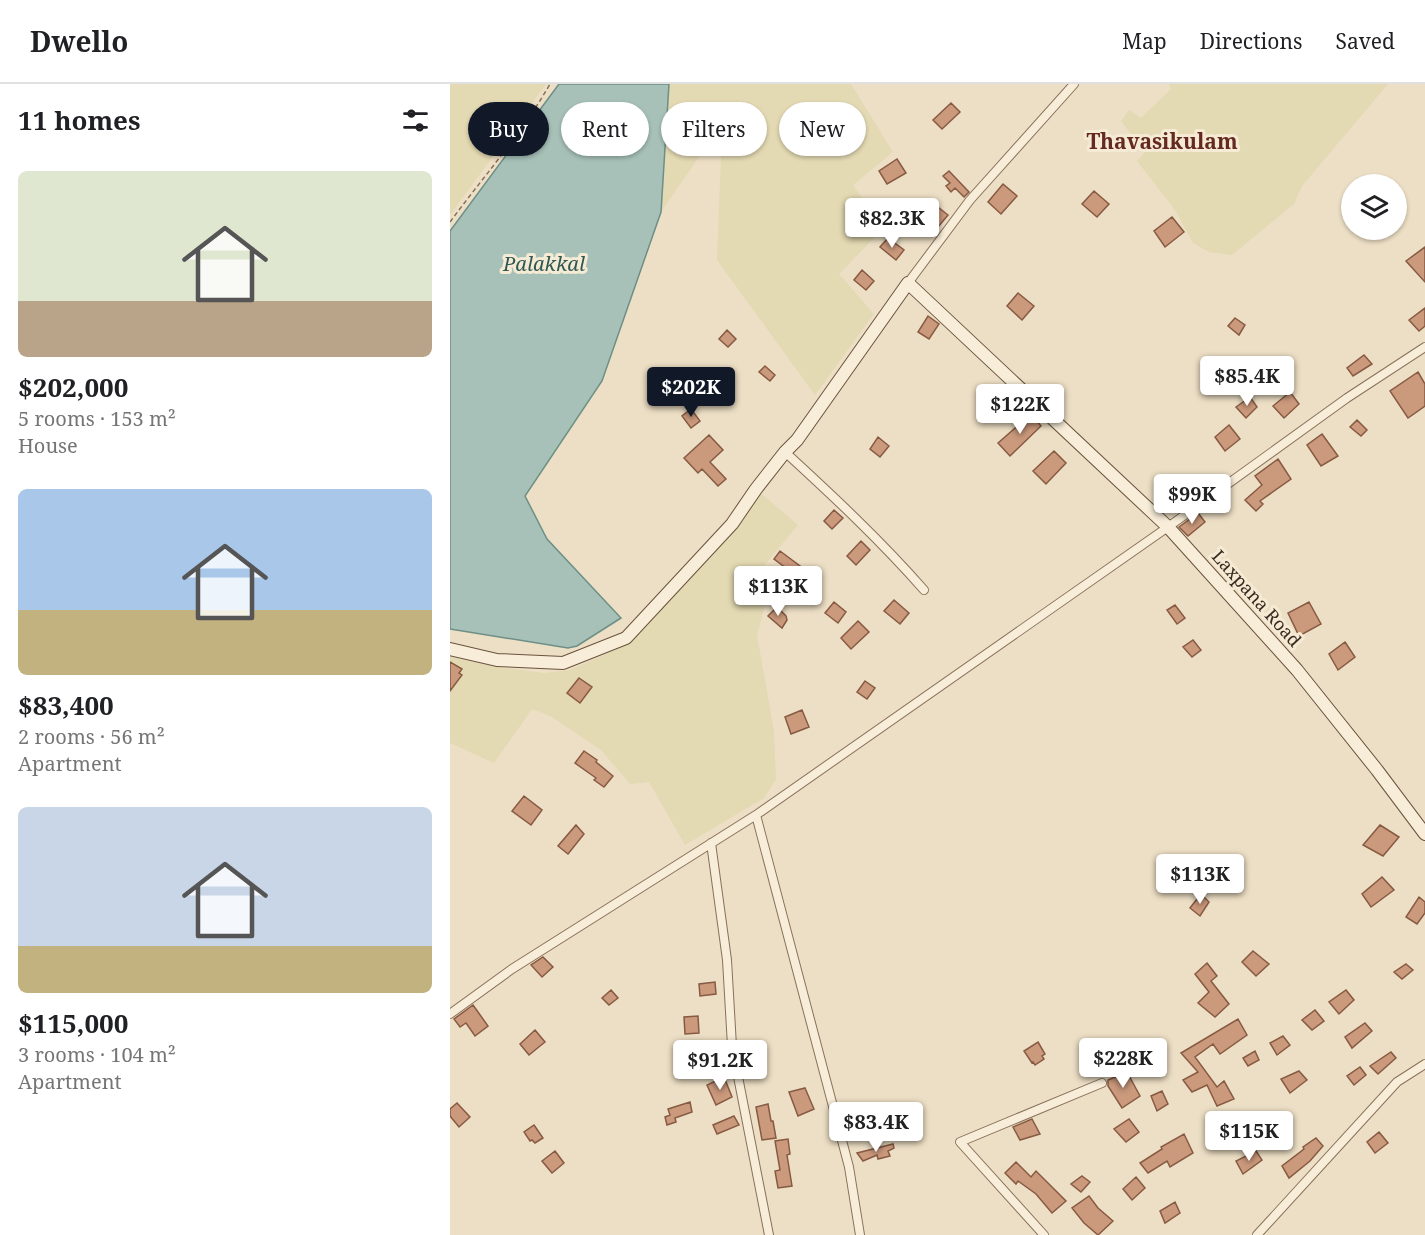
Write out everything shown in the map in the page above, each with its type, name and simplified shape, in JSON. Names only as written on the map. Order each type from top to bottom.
[{"type":"street","points":[[450,648],[497,660],[563,663],[626,638],[732,524],[756,489],[797,440],[970,200],[1074,84]]},
{"type":"street","name":"Laxpana Road","points":[[908,283],[1168,527],[1297,670],[1425,834]]},
{"type":"street","points":[[450,1014],[512,969],[756,815],[1168,527],[1347,398],[1425,348]]},
{"type":"street","points":[[785,452],[869,530],[924,590]]},
{"type":"street","points":[[756,815],[849,1167],[860,1235]]},
{"type":"street","points":[[711,843],[727,960],[732,1046],[769,1235]]},
{"type":"street","points":[[1257,1235],[1397,1082],[1425,1064]]},
{"type":"street","points":[[1044,1235],[960,1142],[1102,1083]]},
{"type":"path","points":[[450,222],[516,135],[550,84]]},
{"type":"shaded area","points":[[450,84],[546,84],[533,102],[468,102],[468,156],[493,156],[450,215]]},
{"type":"shaded area","points":[[669,84],[851,84],[862,102],[779,102],[779,156],[866,156],[866,108],[893,152],[853,185],[884,228],[839,274],[874,314],[815,395],[717,260],[721,156],[767,156],[767,102],[668,102]]},
{"type":"shaded area","points":[[1169,84],[1388,84],[1302,186],[1294,204],[1232,255],[1209,252],[1193,243],[1175,210],[1137,161],[1145,152],[1121,121],[1129,110],[1141,118],[1171,89]]},
{"type":"shaded area","points":[[664,156],[700,156],[661,212]]},
{"type":"shaded area","points":[[757,490],[798,525],[764,566],[769,590],[757,635],[774,731],[776,779],[764,798],[685,845],[649,782],[630,784],[601,750],[552,717],[532,709],[494,763],[450,743],[450,656],[491,666],[544,673],[570,670],[615,650],[647,623]]},
{"type":"water","name":"Palakkal","points":[[559,84],[669,84],[668,102],[661,102],[661,156],[664,156],[661,212],[602,381],[525,496],[547,539],[621,618],[577,646],[568,648],[450,629],[450,231],[506,156],[549,156],[549,102],[546,102]]},
{"type":"building","points":[[951,103],[960,112],[942,129],[933,120]]},
{"type":"building","points":[[897,159],[906,173],[887,184],[879,171]]},
{"type":"building","points":[[949,171],[969,192],[964,197],[955,188],[951,192],[946,186],[950,183],[943,176]]},
{"type":"building","points":[[1003,184],[1017,196],[1001,214],[988,202]]},
{"type":"building","points":[[1094,191],[1109,204],[1097,217],[1082,204]]},
{"type":"building","points":[[929,200],[948,215],[933,233],[914,217]]},
{"type":"building","points":[[1172,217],[1184,232],[1165,247],[1154,231]]},
{"type":"building","points":[[888,238],[904,250],[896,260],[880,247]]},
{"type":"building","points":[[1425,247],[1425,282],[1406,261]]},
{"type":"building","points":[[862,270],[874,281],[866,290],[854,280]]},
{"type":"building","points":[[1018,293],[1034,306],[1022,320],[1007,306]]},
{"type":"building","points":[[1425,308],[1425,326],[1419,331],[1409,320]]},
{"type":"building","points":[[928,316],[939,324],[929,339],[918,332]]},
{"type":"building","points":[[1235,318],[1245,325],[1239,335],[1228,326]]},
{"type":"building","points":[[727,330],[736,339],[728,347],[719,339]]},
{"type":"building","points":[[1364,355],[1372,364],[1353,376],[1347,368]]},
{"type":"building","points":[[765,366],[775,375],[770,381],[759,372]]},
{"type":"building","points":[[1418,372],[1425,384],[1425,406],[1408,418],[1390,391]]},
{"type":"building","points":[[1001,390],[1018,408],[1014,412],[1009,407],[1004,411],[997,404],[1001,401],[994,396]]},
{"type":"building","points":[[1290,392],[1299,404],[1284,418],[1273,406]]},
{"type":"building","points":[[1250,397],[1257,407],[1246,418],[1236,407]]},
{"type":"building","points":[[691,409],[700,421],[691,428],[682,416]]},
{"type":"building","points":[[1031,414],[1041,426],[1010,456],[998,443]]},
{"type":"building","points":[[1357,420],[1367,430],[1361,436],[1350,427]]},
{"type":"building","points":[[1229,425],[1240,439],[1225,451],[1215,437]]},
{"type":"building","points":[[1322,434],[1338,456],[1321,466],[1307,445]]},
{"type":"building","points":[[709,435],[723,450],[710,462],[726,479],[718,486],[702,469],[698,473],[684,458]]},
{"type":"building","points":[[878,437],[889,446],[880,457],[870,449]]},
{"type":"building","points":[[1054,451],[1066,463],[1046,484],[1033,471]]},
{"type":"building","points":[[1278,459],[1291,479],[1260,501],[1263,504],[1256,511],[1245,500],[1262,485],[1255,476]]},
{"type":"building","points":[[834,510],[843,518],[832,529],[824,521]]},
{"type":"building","points":[[1198,513],[1205,522],[1188,536],[1179,527]]},
{"type":"building","points":[[861,541],[870,550],[856,565],[847,556]]},
{"type":"building","points":[[780,551],[808,572],[802,580],[774,559]]},
{"type":"building","points":[[894,600],[909,613],[900,624],[884,611]]},
{"type":"building","points":[[834,602],[846,612],[838,623],[825,613]]},
{"type":"building","points":[[1309,602],[1321,624],[1299,636],[1288,613]]},
{"type":"building","points":[[1175,605],[1185,618],[1177,624],[1167,610]]},
{"type":"building","points":[[777,607],[787,620],[782,628],[768,616]]},
{"type":"building","points":[[858,621],[869,632],[851,649],[841,638]]},
{"type":"building","points":[[1193,640],[1201,650],[1192,657],[1183,647]]},
{"type":"building","points":[[1345,642],[1355,657],[1338,670],[1329,654]]},
{"type":"building","points":[[450,662],[462,669],[459,673],[462,675],[450,691]]},
{"type":"building","points":[[579,678],[592,687],[580,703],[567,693]]},
{"type":"building","points":[[865,681],[875,688],[867,699],[857,692]]},
{"type":"building","points":[[802,710],[809,727],[791,734],[785,717]]},
{"type":"building","points":[[584,751],[613,776],[604,787],[594,780],[596,778],[575,763]]},
{"type":"building","points":[[524,796],[542,810],[531,825],[512,811]]},
{"type":"building","points":[[576,825],[584,834],[568,854],[558,846]]},
{"type":"building","points":[[1380,825],[1399,837],[1383,856],[1363,845]]},
{"type":"building","points":[[1382,877],[1394,890],[1371,907],[1362,894]]},
{"type":"building","points":[[1201,894],[1209,902],[1200,916],[1190,908]]},
{"type":"building","points":[[1419,897],[1425,902],[1425,913],[1417,924],[1406,917]]},
{"type":"building","points":[[1253,951],[1269,964],[1256,976],[1242,962]]},
{"type":"building","points":[[543,957],[553,967],[542,977],[531,965]]},
{"type":"building","points":[[1207,963],[1217,976],[1211,981],[1229,1004],[1215,1017],[1198,1003],[1209,992],[1195,974]]},
{"type":"building","points":[[1406,964],[1413,970],[1402,979],[1394,972]]},
{"type":"building","points":[[715,982],[716,994],[700,996],[699,984]]},
{"type":"building","points":[[611,990],[618,998],[609,1005],[602,998]]},
{"type":"building","points":[[1346,990],[1354,1000],[1339,1014],[1329,1002]]},
{"type":"building","points":[[473,1005],[488,1026],[475,1036],[466,1023],[460,1027],[454,1019]]},
{"type":"building","points":[[1315,1010],[1324,1021],[1312,1030],[1302,1020]]},
{"type":"building","points":[[698,1016],[699,1033],[685,1034],[684,1017]]},
{"type":"building","points":[[1238,1019],[1247,1035],[1220,1054],[1213,1044],[1195,1057],[1217,1087],[1224,1081],[1234,1099],[1217,1106],[1207,1085],[1192,1092],[1183,1080],[1198,1072],[1181,1053]]},
{"type":"building","points":[[1365,1023],[1372,1031],[1352,1048],[1345,1037]]},
{"type":"building","points":[[535,1030],[545,1042],[529,1055],[520,1044]]},
{"type":"building","points":[[1283,1036],[1290,1045],[1277,1055],[1270,1043]]},
{"type":"building","points":[[1038,1042],[1045,1054],[1042,1056],[1044,1059],[1035,1065],[1024,1051]]},
{"type":"building","points":[[1255,1051],[1259,1060],[1248,1066],[1243,1058]]},
{"type":"building","points":[[1391,1052],[1396,1058],[1378,1074],[1370,1066]]},
{"type":"building","points":[[1360,1067],[1366,1075],[1354,1085],[1347,1076]]},
{"type":"building","points":[[1299,1071],[1307,1080],[1290,1093],[1281,1079]]},
{"type":"building","points":[[1127,1072],[1140,1096],[1122,1108],[1108,1086],[1108,1080]]},
{"type":"building","points":[[724,1077],[732,1097],[716,1105],[707,1085]]},
{"type":"building","points":[[805,1088],[814,1109],[798,1116],[789,1092]]},
{"type":"building","points":[[1162,1091],[1168,1104],[1157,1111],[1151,1096]]},
{"type":"building","points":[[690,1102],[692,1112],[675,1118],[676,1122],[667,1125],[665,1117],[670,1115],[668,1109]]},
{"type":"building","points":[[457,1103],[470,1117],[459,1127],[450,1116],[450,1109]]},
{"type":"building","points":[[768,1104],[776,1138],[762,1140],[756,1107]]},
{"type":"building","points":[[734,1116],[739,1125],[717,1134],[713,1125]]},
{"type":"building","points":[[1032,1119],[1040,1134],[1020,1140],[1013,1127]]},
{"type":"building","points":[[1129,1119],[1139,1132],[1126,1142],[1114,1129]]},
{"type":"building","points":[[534,1125],[543,1138],[535,1143],[530,1141],[524,1132]]},
{"type":"building","points":[[1379,1132],[1388,1143],[1375,1153],[1367,1142]]},
{"type":"building","points":[[1184,1134],[1193,1153],[1170,1167],[1167,1161],[1148,1173],[1140,1163],[1162,1149],[1161,1147]]},
{"type":"building","points":[[1316,1138],[1323,1146],[1310,1161],[1289,1178],[1282,1166]]},
{"type":"building","points":[[788,1139],[790,1154],[787,1155],[792,1186],[778,1188],[775,1171],[780,1170],[775,1141]]},
{"type":"building","points":[[893,1144],[894,1148],[888,1151],[890,1156],[878,1159],[877,1155],[863,1161],[857,1153]]},
{"type":"building","points":[[555,1151],[564,1163],[552,1173],[542,1161]]},
{"type":"building","points":[[1256,1151],[1262,1160],[1243,1174],[1236,1161]]},
{"type":"building","points":[[1016,1162],[1031,1177],[1036,1171],[1066,1201],[1052,1213],[1036,1194],[1018,1181],[1016,1184],[1005,1173]]},
{"type":"building","points":[[1082,1176],[1090,1182],[1081,1192],[1071,1184]]},
{"type":"building","points":[[1136,1177],[1145,1188],[1132,1200],[1123,1189]]},
{"type":"building","points":[[1089,1196],[1098,1208],[1113,1221],[1098,1235],[1072,1208]]},
{"type":"building","points":[[1175,1202],[1180,1213],[1165,1223],[1160,1211]]},
{"type":"district","name":"Thavasikulam","points":[[1162,141]]}]
